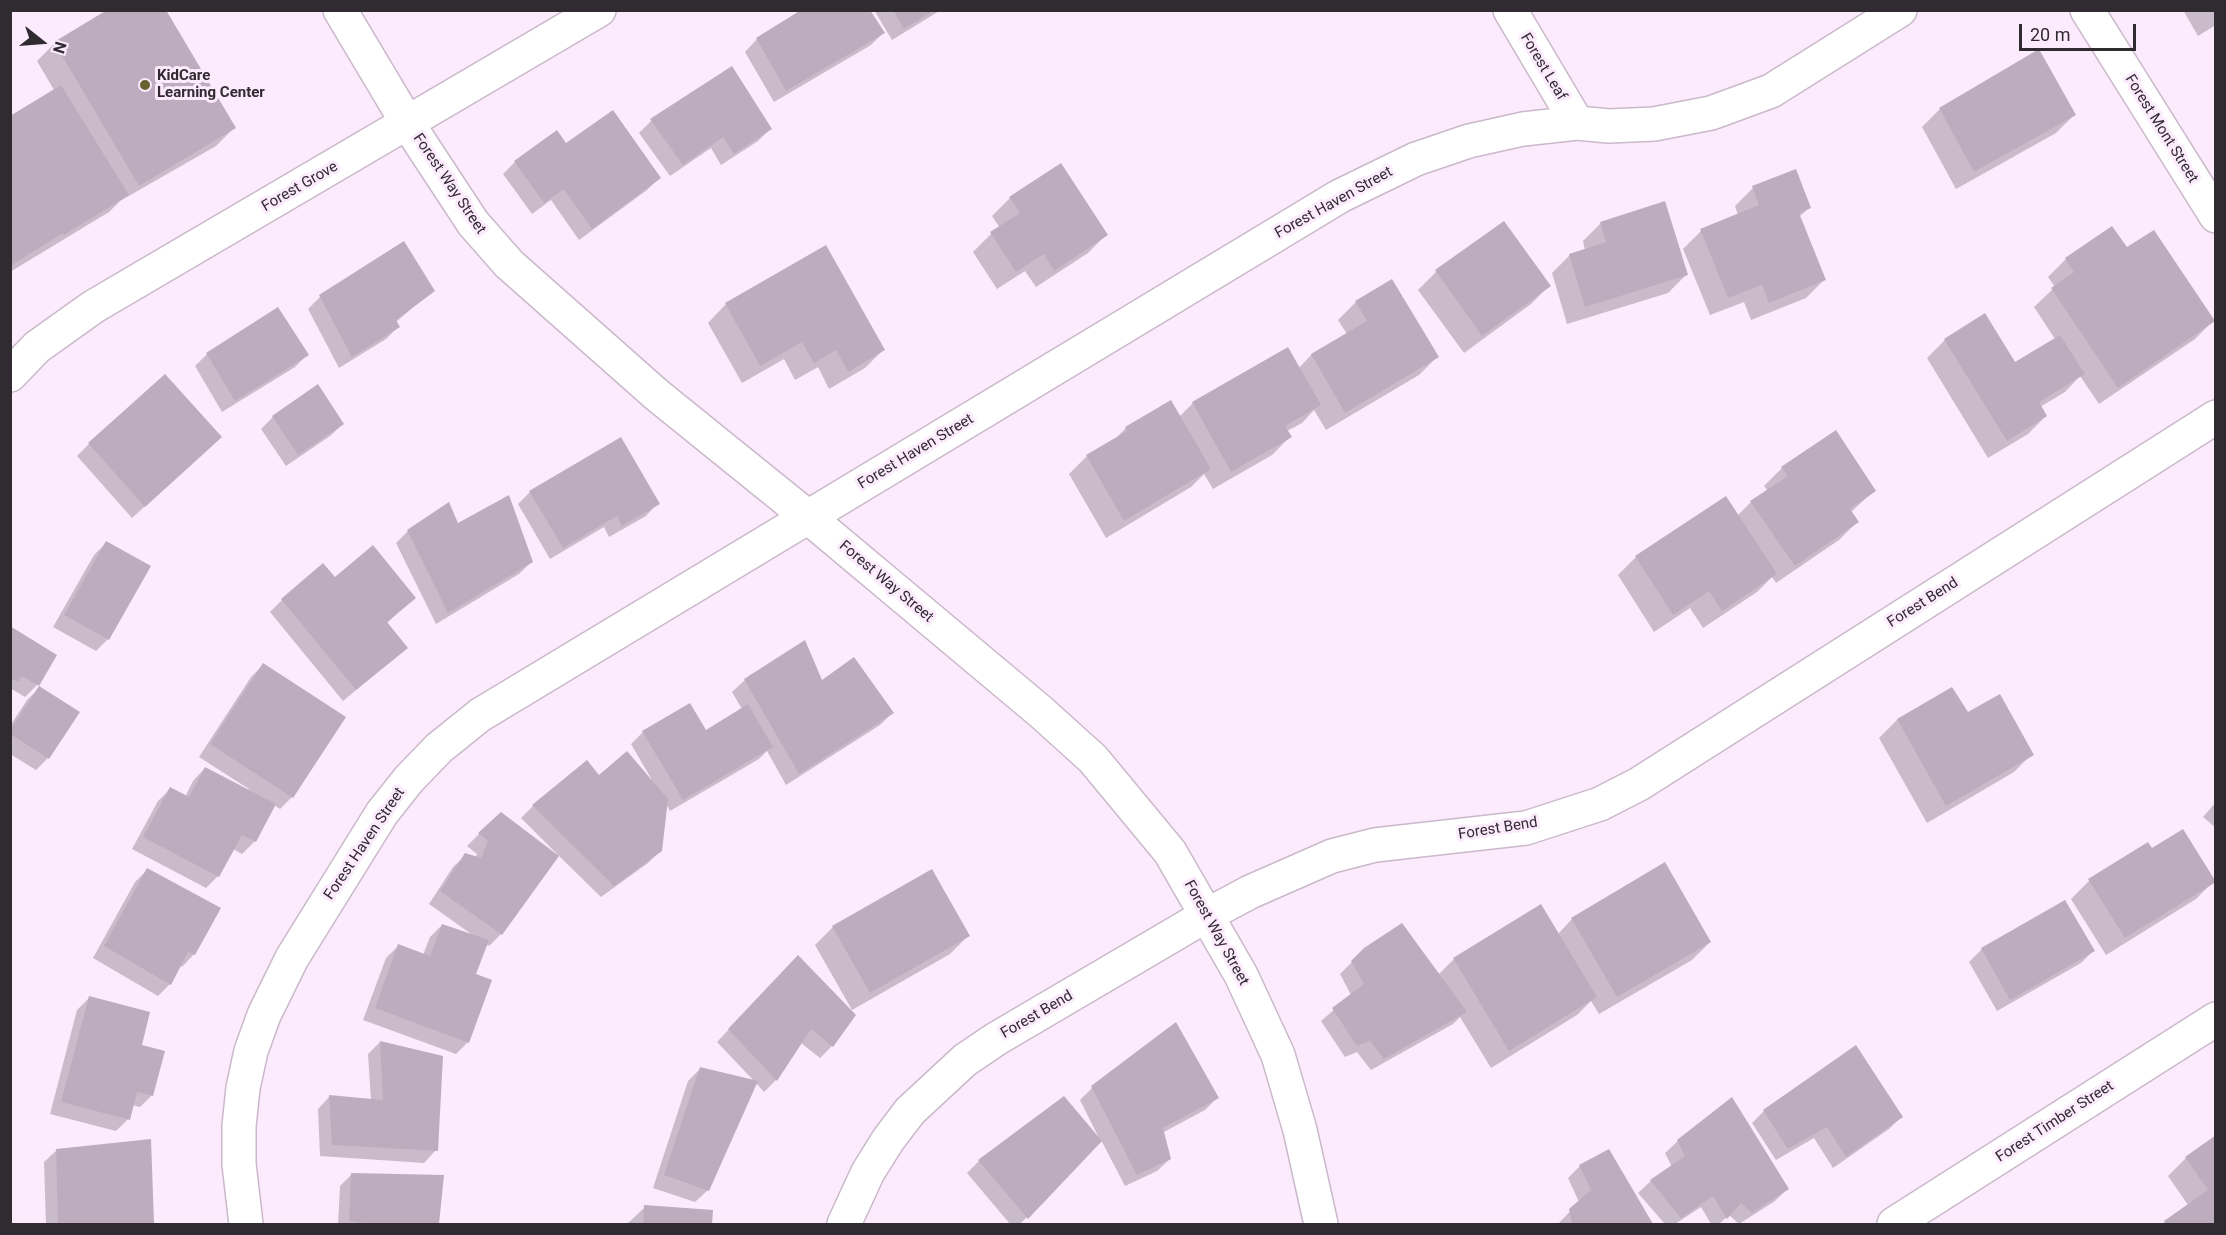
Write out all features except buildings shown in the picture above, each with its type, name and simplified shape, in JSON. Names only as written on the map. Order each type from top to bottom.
[{"type":"street","name":"Forest Way Street","points":[[340,10],[408,124],[473,223],[509,264],[657,395],[808,517],[1041,712],[1093,759],[1170,852],[1241,975],[1278,1055],[1300,1130],[1321,1224]]},
{"type":"street","name":"Forest Grove","points":[[10,375],[37,347],[93,307],[599,10]]},
{"type":"street","name":"Forest Leaf","points":[[1510,10],[1577,123]]},
{"type":"street","name":"Forest Haven Street","points":[[246,1224],[239,1164],[239,1126],[249,1060],[264,1015],[298,948],[382,813],[409,779],[439,748],[480,715],[1340,196],[1416,159],[1469,141],[1523,129],[1577,123],[1609,126],[1654,124],[1711,113],[1771,91],[1900,10]]},
{"type":"street","name":"Forest Mont Street","points":[[2087,10],[2216,216]]},
{"type":"street","name":"Forest Bend","points":[[844,1224],[868,1172],[910,1111],[965,1060],[996,1039],[1207,915],[1250,892],[1332,856],[1375,845],[1526,828],[1600,804],[1649,778],[2216,417]]},
{"type":"street","name":"Forest Timber Street","points":[[1894,1224],[2216,1019]]},
{"type":"place","name":"KidCare Learning Center","points":[[145,85]]}]
